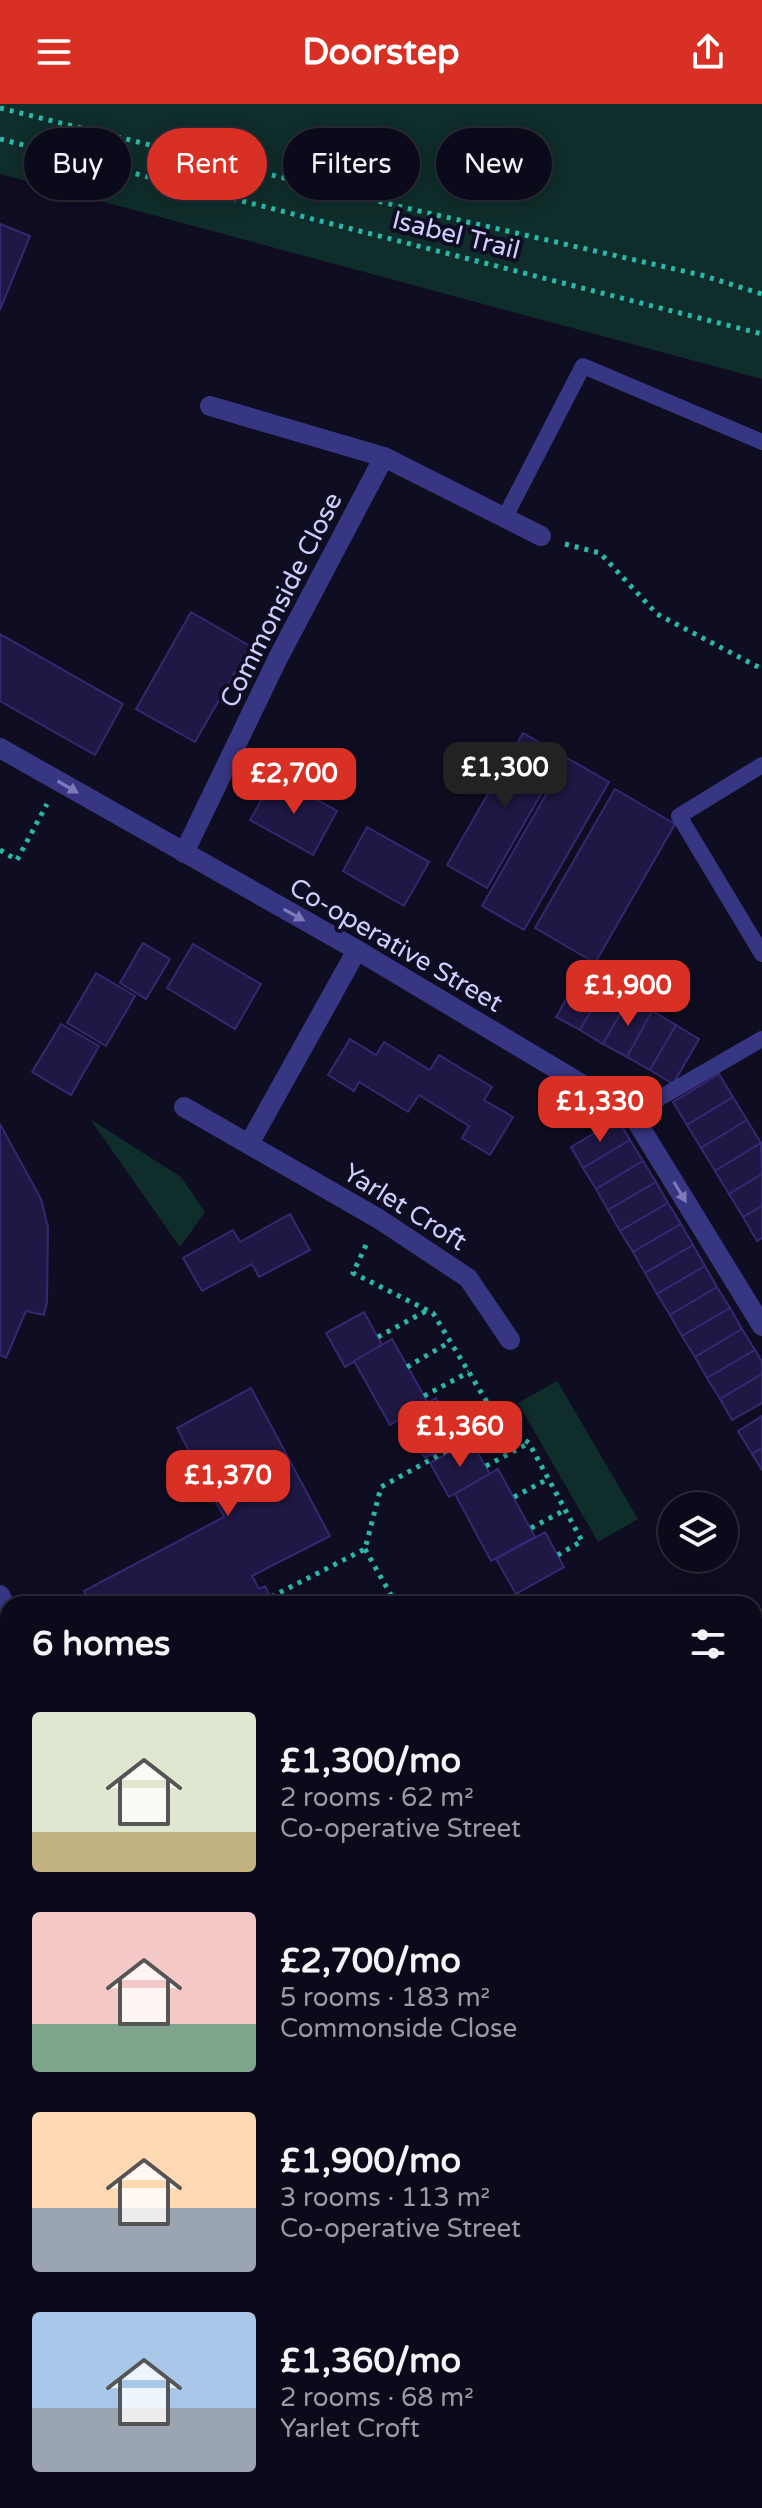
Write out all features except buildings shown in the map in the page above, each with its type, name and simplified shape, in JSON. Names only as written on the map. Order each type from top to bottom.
[{"type":"street","points":[[210,406],[384,457],[541,536]]},
{"type":"street","name":"Commonside Close","points":[[184,853],[278,658],[384,457]]},
{"type":"street","name":"Co-operative Street","points":[[0,748],[357,950],[632,1114],[762,1326]]},
{"type":"street","points":[[249,1144],[357,950]]},
{"type":"street","name":"Yarlet Croft","points":[[184,1107],[379,1219],[468,1278],[510,1340]]},
{"type":"lane","points":[[505,517],[583,366],[762,442]]},
{"type":"lane","points":[[762,765],[679,816],[762,954]]},
{"type":"lane","points":[[632,1114],[762,1039]]},
{"type":"path","points":[[0,108],[406,208],[701,275],[762,294]]},
{"type":"path","name":"Isabel Trail","points":[[0,139],[762,334]]},
{"type":"path","points":[[541,536],[600,553],[657,614],[762,669]]},
{"type":"path","points":[[0,850],[17,860],[59,782]]},
{"type":"path","points":[[379,1219],[353,1273],[433,1313],[499,1422],[529,1443],[582,1541],[558,1555]]},
{"type":"path","points":[[378,1337],[427,1310]]},
{"type":"path","points":[[407,1367],[450,1342]]},
{"type":"path","points":[[424,1396],[469,1372]]},
{"type":"path","points":[[454,1430],[491,1409]]},
{"type":"path","points":[[391,1596],[365,1549],[381,1487],[499,1422]]},
{"type":"path","points":[[486,1466],[529,1443]]},
{"type":"path","points":[[514,1497],[548,1479]]},
{"type":"path","points":[[531,1528],[565,1510]]},
{"type":"path","points":[[273,1596],[365,1549]]},
{"type":"green space","points":[[0,104],[762,104],[762,379],[97,200],[131,200],[131,128],[24,128],[24,180],[0,174]]},
{"type":"green space","points":[[90,1119],[181,1177],[205,1212],[180,1247]]},
{"type":"green space","points":[[557,1381],[638,1519],[598,1542],[518,1403]]}]
